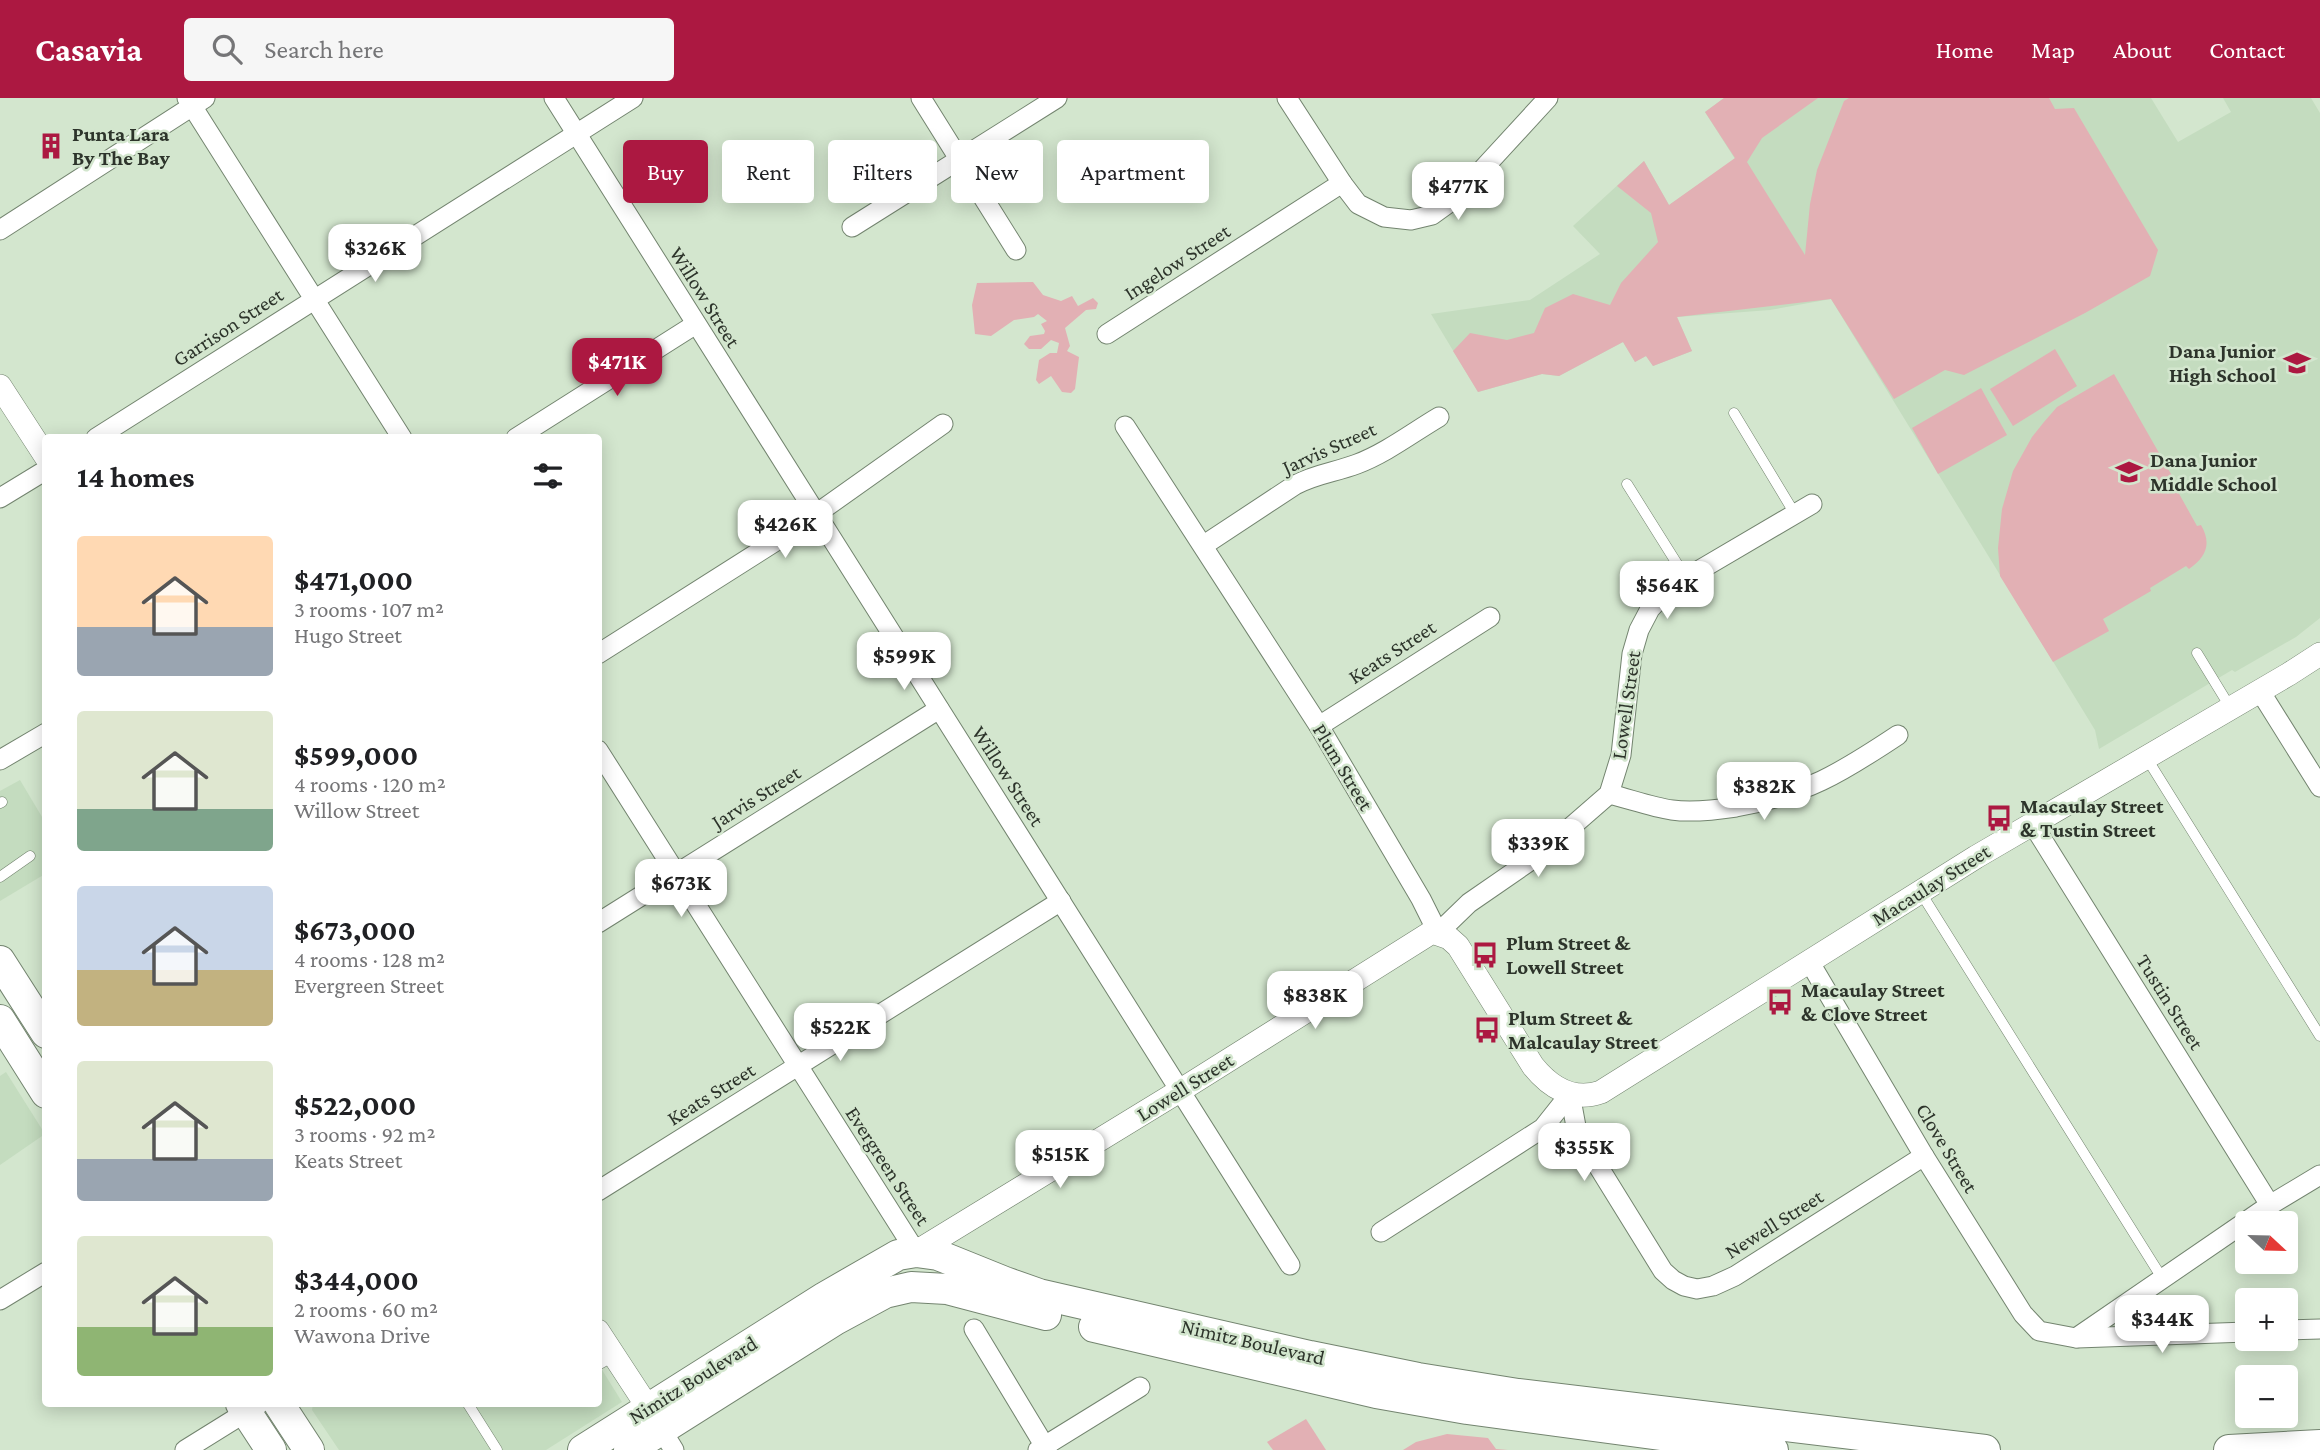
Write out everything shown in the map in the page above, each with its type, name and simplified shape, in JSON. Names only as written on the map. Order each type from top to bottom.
[{"type":"main road","points":[[0,961],[41,1016]]},
{"type":"main road","points":[[2,1027],[42,1087]]},
{"type":"main road","points":[[857,1306],[916,1252]]},
{"type":"main road","name":"Nimitz Boulevard","points":[[583,1450],[662,1429],[859,1277],[898,1255],[916,1252],[953,1260],[1040,1294],[1418,1378],[1836,1440],[1984,1450]]},
{"type":"main road","name":"Nimitz Boulevard","points":[[629,1450],[857,1306],[872,1298],[911,1287],[947,1289],[1156,1342],[1376,1393],[1467,1409],[1773,1450]]},
{"type":"main road","points":[[250,1407],[271,1450]]},
{"type":"main road","points":[[281,1407],[309,1450]]},
{"type":"main road","points":[[2228,1450],[2320,1445]]},
{"type":"street","name":"Willow Street","points":[[554,98],[1290,1265]]},
{"type":"street","name":"Garrison Street","points":[[102,434],[633,98]]},
{"type":"street","points":[[921,98],[951,146]]},
{"type":"street","points":[[990,140],[1057,98]]},
{"type":"street","points":[[1287,98],[1358,204],[1384,217],[1411,220],[1432,215],[1457,197],[1548,98]]},
{"type":"street","points":[[0,230],[195,101],[400,434]]},
{"type":"street","points":[[852,226],[951,164]]},
{"type":"street","name":"Ingelow Street","points":[[1107,334],[1342,183]]},
{"type":"street","points":[[987,203],[1016,250]]},
{"type":"street","points":[[522,434],[696,324]]},
{"type":"street","points":[[0,386],[42,451]]},
{"type":"street","name":"Jarvis Street","points":[[1204,545],[1302,481],[1376,456],[1439,417]]},
{"type":"street","points":[[602,651],[815,515],[943,425]]},
{"type":"street","name":"Plum Street","points":[[1125,426],[1319,726],[1422,899],[1438,933],[1450,937],[1458,946],[1541,1076],[1552,1086],[1570,1094]]},
{"type":"street","points":[[0,498],[42,472]]},
{"type":"street","name":"Lowell Street","points":[[916,1252],[1181,1090],[1426,934],[1438,933],[1469,903],[1540,853],[1609,794],[1621,755],[1636,640],[1650,610],[1661,597],[1686,578],[1812,504]]},
{"type":"street","name":"Keats Street","points":[[1319,726],[1490,617]]},
{"type":"street","name":"Macaulay Street","points":[[1570,1094],[1590,1095],[1607,1088],[1920,891],[2320,654]]},
{"type":"street","points":[[2260,691],[2320,787]]},
{"type":"street","name":"Jarvis Street","points":[[602,921],[939,709]]},
{"type":"street","points":[[0,760],[42,735]]},
{"type":"street","points":[[1609,794],[1681,811],[1753,804],[1814,786],[1866,757],[1898,735]]},
{"type":"street","name":"Evergreen Street","points":[[602,756],[916,1252]]},
{"type":"street","name":"Tustin Street","points":[[2032,823],[2270,1205]]},
{"type":"street","name":"Keats Street","points":[[602,1188],[1061,901]]},
{"type":"street","name":"Clove Street","points":[[1809,961],[1924,1156],[2023,1314],[2039,1332],[2070,1337]]},
{"type":"street","points":[[2,1027],[41,1016]]},
{"type":"street","points":[[1381,1232],[1543,1128],[1570,1094]]},
{"type":"street","name":"Newell Street","points":[[1570,1094],[1577,1132],[1650,1252],[1673,1280],[1698,1289],[1713,1286],[1735,1276],[1924,1156]]},
{"type":"street","points":[[2070,1337],[2320,1175]]},
{"type":"street","points":[[0,1300],[42,1274]]},
{"type":"street","points":[[974,1329],[1043,1449],[1140,1387]]},
{"type":"street","points":[[2298,1330],[2320,1329]]},
{"type":"street","points":[[2070,1337],[2235,1332]]},
{"type":"street","points":[[606,1360],[662,1429]]},
{"type":"street","points":[[186,1450],[248,1407]]},
{"type":"lane","points":[[1734,414],[1795,514]]},
{"type":"lane","points":[[1627,484],[1686,578]]},
{"type":"lane","points":[[2197,653],[2231,708]]},
{"type":"lane","points":[[2146,756],[2320,1036]]},
{"type":"lane","points":[[0,877],[30,856]]},
{"type":"lane","points":[[1920,891],[2162,1278]]},
{"type":"lane","points":[[470,1407],[497,1450]]},
{"type":"shaded area","name":"Dana Junior Middle School","points":[[1724,98],[2151,98],[2178,142],[2231,112],[2223,98],[2311,98],[2320,113],[2320,618],[2296,637],[2235,672],[2232,670],[2099,749],[2095,730],[1831,299],[1770,310],[1677,317],[1692,351],[1653,366],[1646,356],[1635,362],[1623,342],[1559,376],[1542,374],[1478,392],[1431,314],[1530,300],[1600,254],[1573,226],[1644,161],[1669,205],[1735,159],[1705,112]]},
{"type":"shaded area","points":[[1724,98],[1818,98],[1762,138],[1747,162],[1805,255],[1810,204],[1817,170],[1844,101],[1849,98],[2049,98],[2055,109],[2074,108],[2158,250],[2150,276],[2085,313],[1964,375],[1945,370],[1894,399],[1831,299],[1677,317],[1692,351],[1653,366],[1646,356],[1635,362],[1623,342],[1559,376],[1542,374],[1478,392],[1453,351],[1470,333],[1507,340],[1534,333],[1545,308],[1573,294],[1610,305],[1621,283],[1658,242],[1651,213],[1617,186],[1644,161],[1669,205],[1735,158],[1705,112]]},
{"type":"shaded area","points":[[1033,282],[1043,295],[1061,301],[1072,296],[1078,306],[1093,298],[1098,303],[1096,309],[1086,310],[1065,328],[1070,346],[1067,351],[1079,357],[1075,389],[1071,393],[1062,392],[1051,376],[1039,384],[1036,380],[1039,360],[1050,353],[1057,353],[1059,343],[1051,340],[1041,349],[1029,349],[1024,344],[1030,336],[1044,334],[1041,324],[1047,321],[1038,314],[1014,320],[991,336],[975,334],[972,305],[977,283]]},
{"type":"shaded area","points":[[2055,349],[2077,386],[2013,426],[1990,389]]},
{"type":"shaded area","points":[[2114,374],[2179,488],[2177,490],[2197,526],[2201,525],[2206,538],[2206,550],[2200,560],[2189,569],[2186,566],[2150,588],[2151,591],[2103,619],[2109,631],[2053,662],[2000,576],[1998,548],[2002,509],[2013,471],[2032,437],[2044,422],[2057,407]]},
{"type":"shaded area","points":[[1981,388],[2007,435],[1938,474],[1912,428]]},
{"type":"shaded area","points":[[20,780],[42,817],[42,876],[0,901],[0,791]]},
{"type":"shaded area","points":[[6,1072],[42,1129],[42,1136],[0,1165],[0,1076]]},
{"type":"shaded area","points":[[602,1370],[622,1402],[546,1450],[339,1450],[312,1407],[602,1407]]},
{"type":"shaded area","points":[[1306,1419],[1326,1450],[1273,1450],[1267,1442]]},
{"type":"shaded area","points":[[1447,1434],[1488,1438],[1496,1449],[1508,1450],[1403,1450],[1416,1442]]},
{"type":"place","name":"Punta Lara By The Bay","points":[[51,146]]},
{"type":"place","name":"Dana Junior High School","points":[[2297,363]]},
{"type":"place","name":"Dana Junior Middle School","points":[[2129,472]]},
{"type":"place","name":"Macaulay Street & Tustin Street","points":[[1999,818]]},
{"type":"place","name":"Plum Street & Lowell Street","points":[[1485,955]]},
{"type":"place","name":"Macaulay Street & Clove Street","points":[[1780,1002]]},
{"type":"place","name":"Plum Street & Malcaulay Street","points":[[1487,1030]]}]
